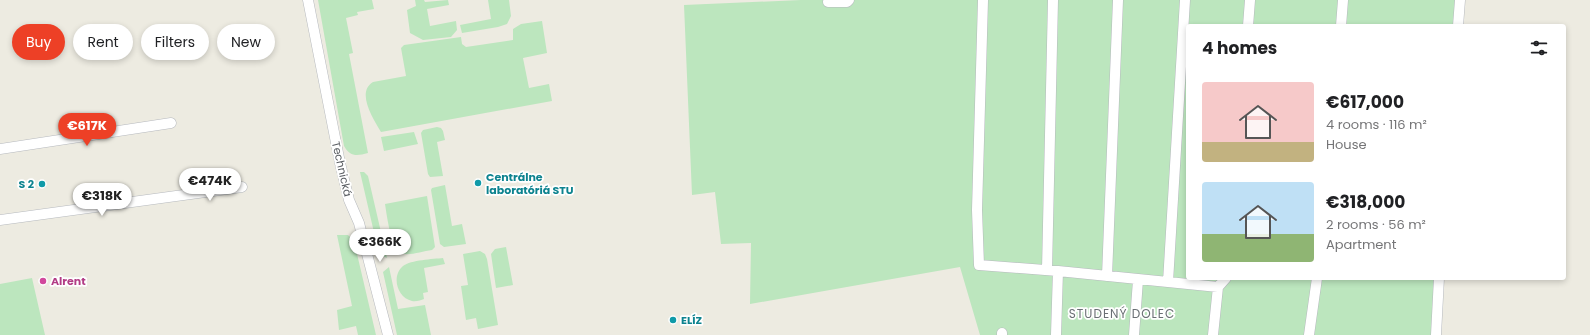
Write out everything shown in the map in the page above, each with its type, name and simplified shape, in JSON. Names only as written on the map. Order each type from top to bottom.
[{"type":"street","name":"Technická","points":[[308,0],[340,163],[349,200],[359,223],[388,335]]},
{"type":"street","points":[[828,2],[847,2],[849,0]]},
{"type":"street","points":[[983,0],[977,210],[979,265],[1048,270],[1218,287]]},
{"type":"street","points":[[1048,270],[1053,0]]},
{"type":"street","points":[[1107,276],[1118,0]]},
{"type":"street","points":[[1168,282],[1185,0]]},
{"type":"street","points":[[1248,24],[1250,0]]},
{"type":"street","points":[[1341,24],[1343,0]]},
{"type":"street","points":[[1458,24],[1460,0]]},
{"type":"street","points":[[0,149],[171,123]]},
{"type":"street","points":[[0,220],[242,186]]},
{"type":"street","points":[[1056,335],[1058,271]]},
{"type":"street","points":[[1134,335],[1138,280]]},
{"type":"street","points":[[1213,335],[1218,287],[1224,280]]},
{"type":"street","points":[[1309,335],[1317,280]]},
{"type":"street","points":[[1436,335],[1439,280]]},
{"type":"green space","points":[[318,0],[372,0],[374,9],[357,12],[358,15],[346,18],[353,53],[349,54],[368,153],[354,155],[346,150],[344,146]]},
{"type":"green space","points":[[415,0],[424,0],[425,2],[448,0],[449,5],[427,9],[430,26],[456,21],[457,30],[451,37],[423,40],[410,33],[407,10],[416,6]]},
{"type":"green space","points":[[488,0],[509,0],[511,16],[507,24],[462,33],[460,25],[491,19]]},
{"type":"green space","points":[[801,0],[1464,0],[1462,24],[1186,24],[1186,280],[1443,280],[1439,335],[980,335],[960,267],[750,304],[751,243],[721,244],[715,192],[692,195],[684,5]]},
{"type":"green space","points":[[542,21],[547,53],[523,58],[529,88],[549,84],[552,101],[381,132],[370,113],[366,99],[366,92],[368,86],[373,82],[406,76],[401,48],[404,45],[461,37],[462,44],[466,47],[513,40],[513,29],[521,24]]},
{"type":"green space","points":[[437,127],[441,128],[443,131],[445,140],[437,142],[443,176],[430,177],[428,174],[421,133],[423,130]]},
{"type":"green space","points":[[414,132],[418,144],[384,151],[381,137]]},
{"type":"green space","points":[[360,172],[364,172],[368,176],[387,258],[379,254]]},
{"type":"green space","points":[[445,185],[452,226],[462,224],[466,244],[444,247],[440,244],[431,190],[432,188]]},
{"type":"green space","points":[[427,196],[435,247],[432,250],[404,254],[396,247],[390,233],[385,204]]},
{"type":"green space","points":[[337,235],[348,235],[354,241],[376,335],[358,335],[356,326],[339,330],[337,310],[352,306]]},
{"type":"green space","points":[[506,247],[513,285],[496,288],[491,254],[495,249]]},
{"type":"green space","points":[[480,251],[485,254],[487,259],[498,325],[478,329],[476,318],[466,320],[461,286],[468,285],[463,254]]},
{"type":"green space","points":[[443,258],[445,264],[424,268],[428,292],[423,293],[424,299],[414,301],[403,296],[397,286],[397,275],[403,266],[417,261]]},
{"type":"green space","points":[[389,267],[398,309],[425,305],[431,335],[397,335],[383,272]]},
{"type":"green space","points":[[32,278],[45,335],[0,335],[0,284]]},
{"type":"place","name":"Centrálne laboratóriá STU","points":[[478,183]]},
{"type":"place","name":"S 2","points":[[42,184]]},
{"type":"place","name":"Alrent","points":[[43,281]]},
{"type":"place","name":"ELÍZ","points":[[673,320]]},
{"type":"district","name":"STUDENÝ DOLEC","points":[[1122,314]]}]
